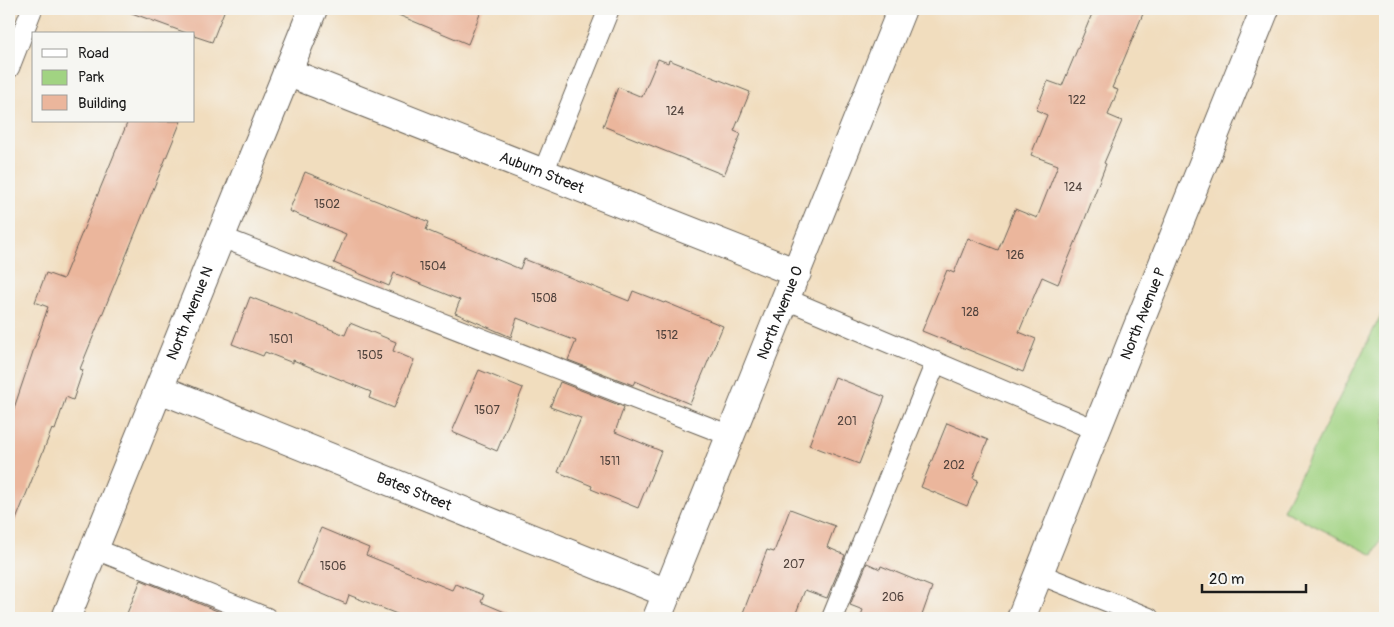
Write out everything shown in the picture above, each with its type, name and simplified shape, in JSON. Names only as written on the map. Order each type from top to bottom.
[{"type":"street","name":"North Avenue N","points":[[66,618],[313,9]]},
{"type":"street","name":"North Avenue O","points":[[657,618],[902,9]]},
{"type":"street","name":"North Avenue P","points":[[1021,618],[1265,9]]},
{"type":"street","name":"Auburn Street","points":[[287,72],[796,273]]},
{"type":"street","name":"Bates Street","points":[[160,389],[667,593]]},
{"type":"lane","points":[[9,68],[32,9]]},
{"type":"lane","points":[[542,173],[609,9]]},
{"type":"lane","points":[[221,236],[731,436]]},
{"type":"lane","points":[[786,299],[1096,430]]},
{"type":"lane","points":[[832,618],[936,362]]},
{"type":"lane","points":[[95,549],[267,618]]},
{"type":"lane","points":[[1038,574],[1149,618]]},
{"type":"green space","points":[[1385,307],[1385,530],[1373,555],[1283,510]]},
{"type":"building","points":[[130,9],[225,9],[212,42],[195,36],[195,32],[184,32],[129,12]]},
{"type":"building","points":[[384,9],[482,9],[468,44]]},
{"type":"building","points":[[1094,9],[1145,9],[1112,88],[1118,90],[1108,115],[1122,121],[1104,163],[1106,164],[1083,224],[1058,284],[1042,277],[1019,332],[1036,339],[1023,372],[922,331],[947,270],[954,273],[968,238],[998,250],[1015,209],[1037,218],[1058,165],[1031,155],[1047,115],[1036,110],[1048,81],[1062,86]]},
{"type":"building","points":[[658,59],[668,63],[669,60],[750,92],[734,131],[741,134],[724,175],[603,126],[618,87],[642,97]]},
{"type":"building","points":[[128,122],[181,122],[80,369],[83,370],[73,400],[66,397],[55,430],[52,429],[9,535],[9,423],[48,307],[35,302],[46,273],[63,279]]},
{"type":"building","points":[[305,172],[429,222],[426,230],[520,269],[524,259],[629,301],[633,291],[723,326],[690,404],[635,381],[633,385],[568,360],[576,341],[517,318],[511,337],[455,313],[460,300],[394,273],[389,286],[334,263],[346,234],[289,211]]},
{"type":"building","points":[[250,297],[345,335],[350,323],[396,342],[393,351],[414,360],[394,408],[369,398],[371,392],[293,360],[293,363],[265,352],[263,356],[232,344]]},
{"type":"building","points":[[479,370],[523,388],[497,451],[452,432]]},
{"type":"building","points":[[835,377],[885,397],[859,464],[809,445]]},
{"type":"building","points":[[560,382],[624,407],[615,432],[661,451],[638,508],[591,489],[592,486],[558,472],[581,418],[550,407]]},
{"type":"building","points":[[947,423],[988,440],[973,478],[978,480],[967,506],[921,487]]},
{"type":"building","points":[[790,509],[835,526],[827,547],[845,555],[827,598],[805,590],[794,618],[741,618],[767,550],[774,552]]},
{"type":"building","points":[[321,528],[369,548],[366,555],[452,590],[455,584],[484,595],[481,602],[519,618],[407,618],[349,595],[346,604],[297,583]]},
{"type":"building","points":[[867,563],[880,569],[881,566],[932,587],[921,618],[860,618],[863,610],[850,605]]},
{"type":"building","points":[[141,580],[232,617],[232,618],[125,618]]}]
